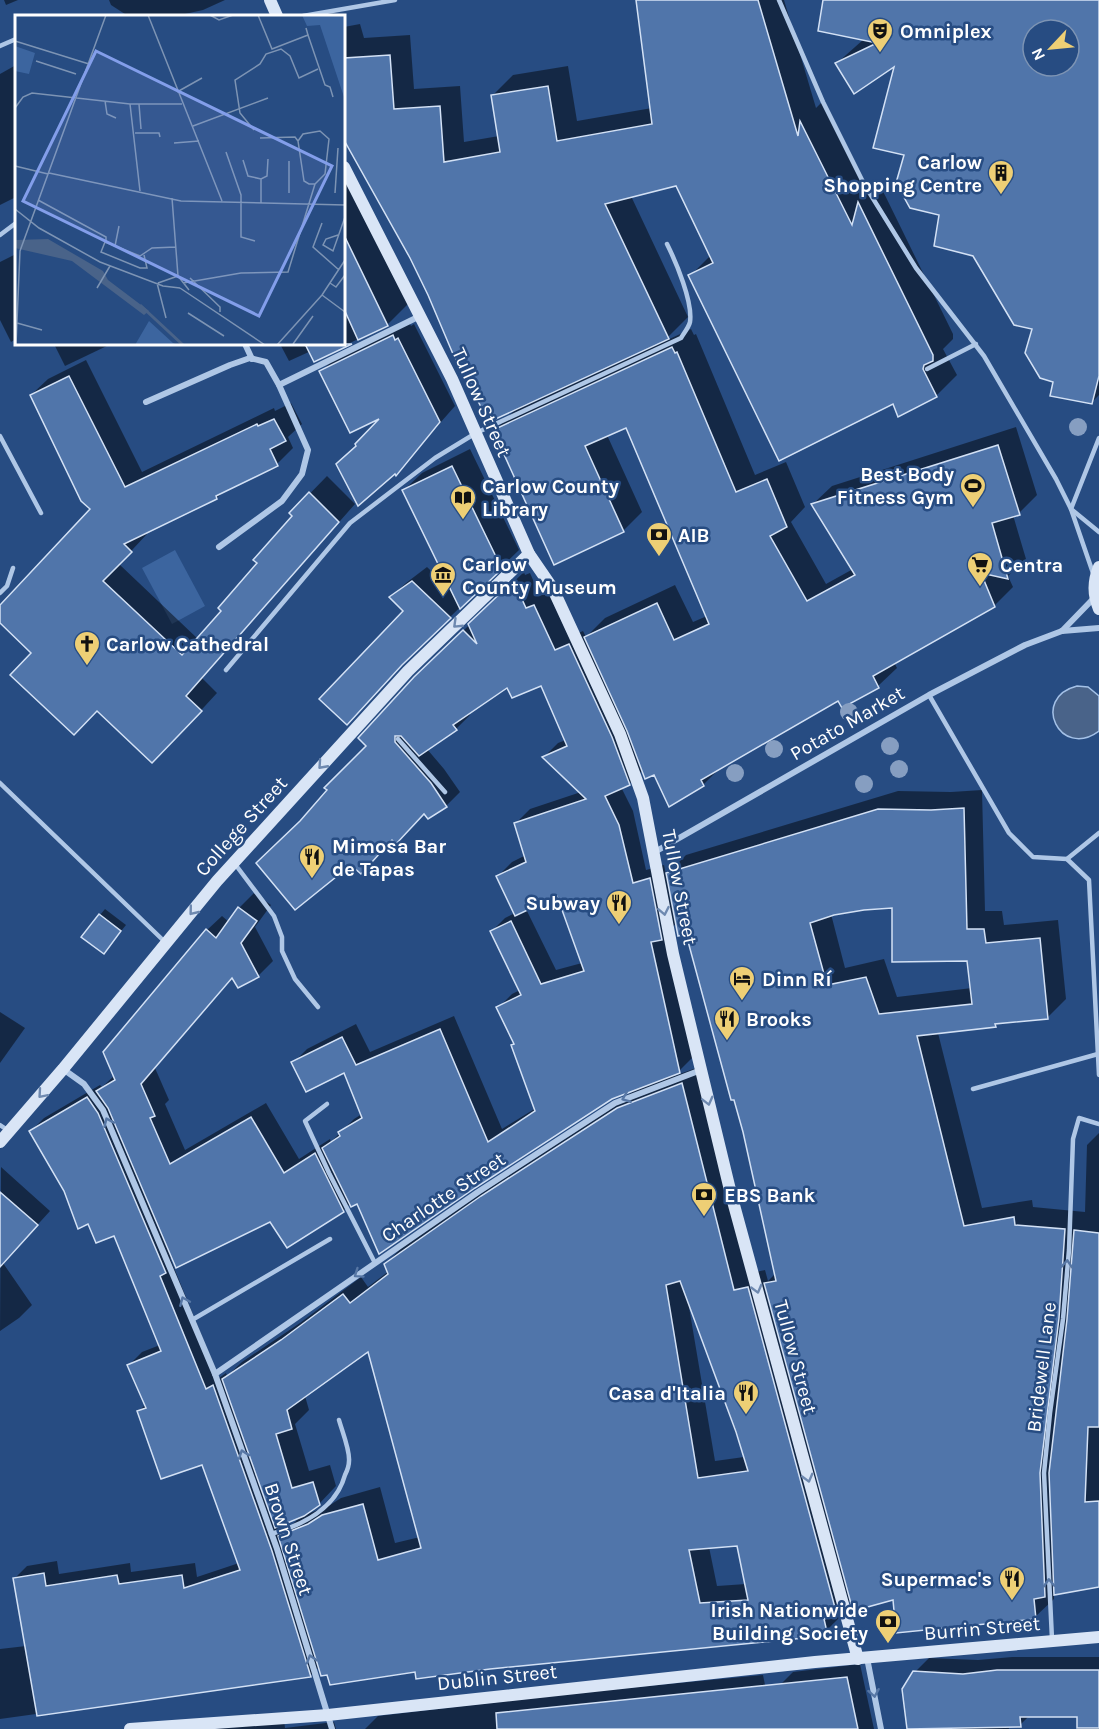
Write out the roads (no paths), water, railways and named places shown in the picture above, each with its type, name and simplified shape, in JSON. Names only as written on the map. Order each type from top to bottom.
[{"type":"main road","points":[[270,0],[277,15]]},
{"type":"main road","name":"Tullow Street","points":[[345,169],[421,316],[529,554],[553,589],[620,734],[643,798],[673,954],[734,1205],[863,1658]]},
{"type":"main road","name":"College Street","points":[[0,1142],[5,1128],[63,1069],[234,862],[373,715],[408,671],[529,554]]},
{"type":"main road","points":[[1097,572],[1097,603]]},
{"type":"main road","name":"Burrin Street","points":[[863,1658],[1099,1637]]},
{"type":"main road","name":"Dublin Street","points":[[130,1729],[192,1727],[328,1715],[863,1658]]},
{"type":"street","points":[[279,385],[421,316]]},
{"type":"street","points":[[245,345],[252,359]]},
{"type":"street","points":[[146,402],[231,365],[252,359],[266,362],[279,385],[308,450],[302,474],[282,501],[219,547]]},
{"type":"street","name":"Potato Market","points":[[1062,631],[1097,603]]},
{"type":"street","name":"Potato Market","points":[[653,853],[929,695],[1025,645],[1062,631],[1099,628]]},
{"type":"street","name":"Brown Street","points":[[63,1069],[84,1084],[103,1110],[215,1374],[271,1534],[332,1729]]},
{"type":"street","name":"Charlotte Street","points":[[215,1374],[478,1192],[615,1103],[701,1070]]},
{"type":"street","points":[[863,1658],[881,1729]]},
{"type":"lane","points":[[309,15],[395,0]]},
{"type":"lane","points":[[779,0],[822,102],[864,184],[916,268],[976,344],[1005,389],[1071,509],[1097,572]]},
{"type":"lane","points":[[0,46],[15,39]]},
{"type":"lane","points":[[0,235],[15,224]]},
{"type":"lane","points":[[226,670],[350,523],[435,458],[476,433],[681,338],[690,323],[689,311],[680,271],[667,244]]},
{"type":"lane","points":[[927,369],[976,344]]},
{"type":"lane","points":[[0,436],[41,513]]},
{"type":"lane","points":[[1071,509],[1099,438]]},
{"type":"lane","points":[[1071,509],[1099,532]]},
{"type":"lane","points":[[0,593],[7,586],[12,568]]},
{"type":"lane","points":[[929,695],[1009,833],[1033,857],[1067,859],[1089,880],[1099,1075]]},
{"type":"lane","points":[[398,739],[445,792]]},
{"type":"lane","points":[[0,783],[166,943]]},
{"type":"lane","points":[[1067,859],[1099,834]]},
{"type":"lane","points":[[234,862],[274,916],[282,937],[282,951],[295,979],[318,1007]]},
{"type":"lane","points":[[973,1089],[1098,1054]]},
{"type":"lane","points":[[327,1104],[305,1120],[375,1263]]},
{"type":"lane","name":"Bridewell Lane","points":[[1052,1642],[1044,1473],[1069,1250],[1073,1138],[1079,1118],[1099,1124]]},
{"type":"lane","points":[[192,1320],[330,1239]]},
{"type":"lane","points":[[271,1534],[292,1528],[318,1514],[334,1498],[343,1483],[350,1461],[339,1420]]},
{"type":"place","name":"Omniplex","points":[[880,54]]},
{"type":"place","name":"Carlow Shopping Centre","points":[[1001,196]]},
{"type":"place","name":"Best Body Fitness Gym","points":[[973,509]]},
{"type":"place","name":"Carlow County Library","points":[[463,521]]},
{"type":"place","name":"AIB","points":[[659,558]]},
{"type":"place","name":"Centra","points":[[980,588]]},
{"type":"place","name":"Carlow County Museum","points":[[443,598]]},
{"type":"place","name":"Carlow Cathedral","points":[[87,667]]},
{"type":"place","name":"Mimosa Bar de Tapas","points":[[312,880]]},
{"type":"place","name":"Subway","points":[[619,926]]},
{"type":"place","name":"Dinn Rí","points":[[742,1002]]},
{"type":"place","name":"Brooks","points":[[727,1042]]},
{"type":"place","name":"EBS Bank","points":[[704,1218]]},
{"type":"place","name":"Casa d'Italia","points":[[746,1416]]},
{"type":"place","name":"Supermac's","points":[[1012,1602]]},
{"type":"place","name":"Irish Nationwide Building Society","points":[[888,1645]]}]
